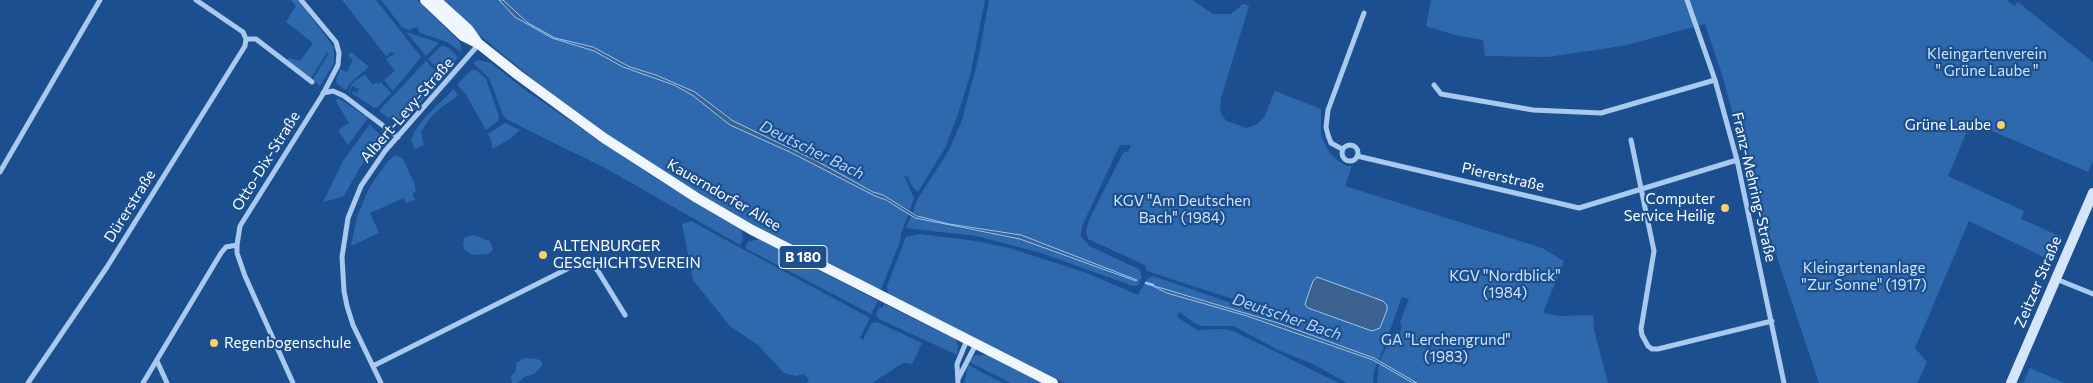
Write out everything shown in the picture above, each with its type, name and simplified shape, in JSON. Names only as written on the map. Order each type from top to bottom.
[{"type":"main road","name":"Kauerndorfer Allee","points":[[425,0],[463,36],[479,44],[604,138],[697,198],[752,230],[1053,383]]},
{"type":"main road","name":"Kauerndorfer Allee","points":[[436,0],[468,29],[479,44]]},
{"type":"main road","name":"Zeitzer Straße","points":[[2011,383],[2093,193]]},
{"type":"street","points":[[0,172],[100,0]]},
{"type":"street","points":[[196,0],[236,26],[245,35],[246,39],[256,39],[312,82]]},
{"type":"street","name":"Otto-Dix-Straße","points":[[293,383],[245,276],[237,253],[237,245],[240,226],[323,94],[338,65],[336,42],[301,0]]},
{"type":"street","name":"Franz-Mehring-Straße","points":[[1687,0],[1715,80],[1737,160],[1784,383]]},
{"type":"street","name":"Piererstraße","points":[[1342,149],[1331,143],[1328,136],[1326,127],[1328,110],[1364,13]]},
{"type":"street","name":"Dürerstraße","points":[[28,383],[107,267],[241,54],[246,39]]},
{"type":"street","name":"Albert-Levy-Straße","points":[[381,383],[347,306],[342,267],[343,239],[351,207],[361,186],[385,151],[479,44]]},
{"type":"street","points":[[1434,85],[1441,94],[1533,110],[1601,113],[1715,80]]},
{"type":"street","points":[[323,94],[333,91],[344,96],[398,136]]},
{"type":"street","points":[[1631,140],[1654,251],[1641,329],[1648,346],[1652,349],[1658,349],[1772,321]]},
{"type":"street","name":"Piererstraße","points":[[1349,144],[1354,146],[1358,150],[1357,156],[1352,161],[1346,160],[1342,154],[1342,149],[1349,144]]},
{"type":"street","name":"Piererstraße","points":[[1357,156],[1580,208],[1737,160]]},
{"type":"street","points":[[143,383],[226,247],[237,245]]},
{"type":"street","points":[[372,366],[581,262],[591,264],[598,271],[625,315]]},
{"type":"street","points":[[2056,279],[2093,294]]},
{"type":"street","points":[[958,381],[971,342]]},
{"type":"street","points":[[958,381],[957,364],[971,342]]},
{"type":"street","points":[[157,361],[167,383]]},
{"type":"green space","points":[[291,0],[298,0],[334,47],[334,63],[320,86],[313,79],[329,53],[327,52],[311,78],[287,60],[288,58],[300,61],[313,43],[286,22],[296,6]]},
{"type":"green space","points":[[342,0],[376,0],[421,57],[393,91],[384,80],[395,71],[386,59],[394,54],[392,52],[386,56]]},
{"type":"green space","points":[[381,0],[417,0],[457,39],[461,45],[461,52],[447,42],[420,33],[417,27],[409,30],[402,27]]},
{"type":"green space","points":[[440,0],[499,0],[515,17],[552,38],[594,51],[623,67],[674,85],[692,95],[730,125],[792,153],[909,213],[901,233],[900,242],[881,289],[878,290],[735,216],[604,133],[540,85]]},
{"type":"green space","points":[[503,0],[985,0],[970,76],[945,148],[918,192],[912,186],[908,177],[904,176],[914,198],[910,210],[733,121],[695,92],[656,75],[630,67],[593,47],[555,38],[528,23]]},
{"type":"green space","points":[[989,0],[1192,0],[1213,14],[1231,14],[1243,4],[1249,6],[1221,98],[1220,111],[1226,121],[1247,128],[1257,124],[1265,116],[1275,91],[1321,109],[1321,136],[1329,152],[1338,161],[1347,166],[1352,166],[1345,186],[1542,248],[1564,261],[1543,313],[1559,316],[1593,315],[1594,330],[1608,383],[1417,383],[1380,361],[1393,333],[1400,332],[1402,327],[1400,322],[1409,299],[1402,297],[1379,360],[1278,323],[1186,295],[1185,297],[1280,327],[1378,362],[1374,370],[1373,383],[1347,383],[1311,363],[1278,350],[1234,326],[1202,326],[1179,312],[1177,317],[1197,330],[1223,329],[1233,331],[1339,383],[1065,383],[888,295],[887,286],[906,237],[920,234],[976,241],[1009,248],[1084,272],[1138,295],[1147,279],[1153,276],[1240,306],[1283,318],[1285,316],[1147,271],[1145,265],[1088,239],[1086,231],[1089,220],[1123,153],[1128,151],[1131,145],[1120,145],[1082,226],[1081,236],[1089,246],[1139,269],[1142,277],[1138,285],[1133,286],[1038,252],[976,236],[906,228],[912,214],[915,218],[1020,239],[1137,280],[1021,235],[949,224],[923,218],[913,212],[917,200],[949,150],[962,120],[978,60]],"holes":[[[1317,277],[1383,301],[1387,310],[1380,328]]]},
{"type":"green space","points":[[1431,0],[2007,0],[2014,6],[2018,2],[2093,62],[2093,161],[2088,172],[1971,122],[1948,176],[2024,211],[2021,219],[2062,237],[2052,261],[1969,221],[1915,348],[1927,362],[1917,383],[1819,383],[1771,239],[1764,241],[1746,162],[1723,78],[1705,24],[1623,46],[1547,57],[1485,56],[1483,40],[1455,35],[1426,26]]},
{"type":"green space","points":[[406,32],[437,42],[438,44],[426,56]]},
{"type":"green space","points":[[442,45],[449,48],[458,57],[444,76],[428,59]]},
{"type":"green space","points":[[351,52],[369,67],[350,83],[346,90],[337,84],[336,80],[340,69],[347,72],[353,59],[348,56]]},
{"type":"green space","points":[[478,60],[491,63],[525,90],[655,178],[741,229],[743,238],[740,245],[607,169],[506,119],[489,78],[473,63]]},
{"type":"green space","points":[[426,61],[442,78],[406,119],[392,120],[379,111]]},
{"type":"green space","points":[[471,70],[476,70],[486,79],[499,116],[498,121],[486,130],[465,93],[457,85]]},
{"type":"green space","points":[[365,75],[373,85],[380,80],[377,83],[381,82],[391,93],[378,107],[374,108],[352,93],[353,91],[357,93],[359,89],[352,86],[349,91],[352,84],[356,80]]},
{"type":"green space","points":[[454,89],[458,96],[439,109],[428,121],[421,132],[424,145],[415,149],[411,140],[415,131],[427,115]]},
{"type":"green space","points":[[338,98],[368,118],[348,145],[338,130],[349,123],[336,101]]},
{"type":"green space","points":[[505,123],[520,130],[510,139],[492,149],[491,139],[488,134]]},
{"type":"green space","points":[[370,124],[380,135],[381,140],[376,150],[374,149],[359,169],[344,196],[323,202],[343,161]]},
{"type":"green space","points":[[396,155],[403,159],[415,185],[416,191],[412,194],[415,200],[406,203],[404,198],[370,213],[379,233],[351,246],[357,217],[369,188],[388,161]]},
{"type":"green space","points":[[691,221],[870,318],[860,338],[863,340],[871,324],[877,322],[922,343],[912,364],[903,363],[872,383],[807,383],[809,378],[803,374],[797,376],[784,373],[758,345],[730,326],[693,280],[682,224]]},
{"type":"green space","points":[[473,235],[490,241],[493,250],[488,254],[472,255],[465,250],[464,238]]},
{"type":"green space","points":[[759,239],[878,301],[871,314],[745,248],[748,242]]},
{"type":"green space","points":[[884,304],[955,339],[958,345],[957,355],[879,319],[876,314]]},
{"type":"green space","points":[[975,355],[988,355],[1043,383],[1011,383],[969,362]]},
{"type":"green space","points":[[525,358],[537,359],[542,362],[542,366],[534,374],[524,377],[517,383],[512,383],[511,376],[516,371],[516,363]]},
{"type":"green space","points":[[1379,363],[1389,368],[1413,383],[1377,383]]},
{"type":"green space","points":[[968,365],[1003,383],[964,383]]},
{"type":"green space","points":[[2030,368],[2053,378],[2065,383],[2023,383]]},
{"type":"shaded area","points":[[499,0],[503,0],[528,23],[555,38],[593,47],[630,67],[656,75],[695,92],[733,121],[815,160],[873,192],[883,195],[917,216],[949,224],[1021,235],[1137,280],[1020,239],[915,218],[886,200],[792,153],[730,125],[692,95],[674,85],[623,67],[594,51],[552,38],[515,17]]},
{"type":"shaded area","points":[[1317,277],[1383,301],[1387,305],[1387,310],[1380,328],[1372,331],[1308,308],[1305,305],[1306,301],[1313,281]]},
{"type":"shaded area","points":[[1151,285],[1278,323],[1374,358],[1417,383],[1413,383],[1373,360],[1247,316],[1167,293]]},
{"type":"waterway","name":"Deutscher Bach","points":[[1146,283],[1153,285]]},
{"type":"place","name":"Grüne Laube","points":[[2001,125]]},
{"type":"place","name":"Computer Service Heilig","points":[[1725,208]]},
{"type":"place","name":"ALTENBURGER GESCHICHTSVEREIN","points":[[543,255]]},
{"type":"place","name":"Regenbogenschule","points":[[214,343]]},
{"type":"park label","name":"Kleingartenverein \" Grüne Laube \"","points":[[1987,62]]},
{"type":"park label","name":"KGV \"Am Deutschen Bach\" (1984)","points":[[1182,210]]},
{"type":"park label","name":"Kleingartenanlage \"Zur Sonne\" (1917)","points":[[1864,276]]},
{"type":"park label","name":"KGV \"Nordblick\" (1984)","points":[[1505,284]]},
{"type":"park label","name":"GA \"Lerchengrund\" (1983)","points":[[1446,348]]}]
